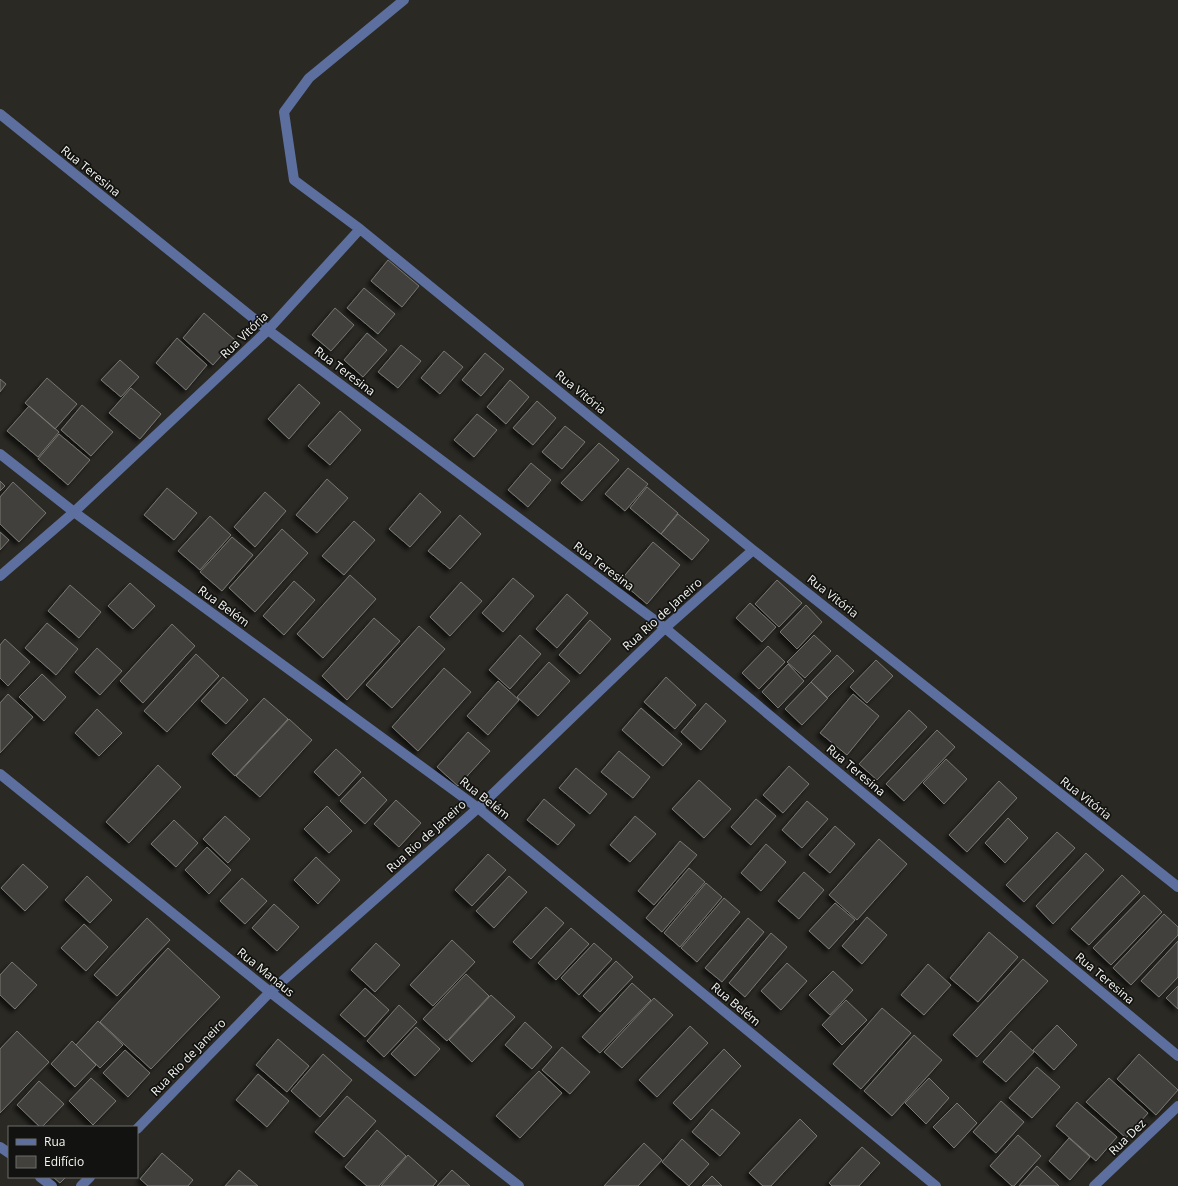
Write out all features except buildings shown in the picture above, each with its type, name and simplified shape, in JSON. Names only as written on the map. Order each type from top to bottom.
[{"type":"street","points":[[360,229],[294,180],[284,112],[309,78],[404,0]]},
{"type":"street","name":"Rua Teresina","points":[[0,114],[268,330],[665,628],[1178,1056]]},
{"type":"street","name":"Rua Vitória","points":[[0,576],[74,512],[268,330],[360,229],[753,550],[1178,887]]},
{"type":"street","name":"Rua Belém","points":[[0,454],[74,512],[478,808],[936,1186]]},
{"type":"street","name":"Rua Rio de Janeiro","points":[[138,1128],[270,992],[478,808],[665,628],[753,550]]},
{"type":"street","name":"Rua Manaus","points":[[0,774],[270,992],[519,1186]]},
{"type":"street","name":"Rua Dez","points":[[1094,1186],[1178,1106]]},
{"type":"street","points":[[0,1147],[8,1153]]},
{"type":"street","points":[[41,1178],[52,1186]]},
{"type":"street","points":[[81,1186],[89,1178]]}]
